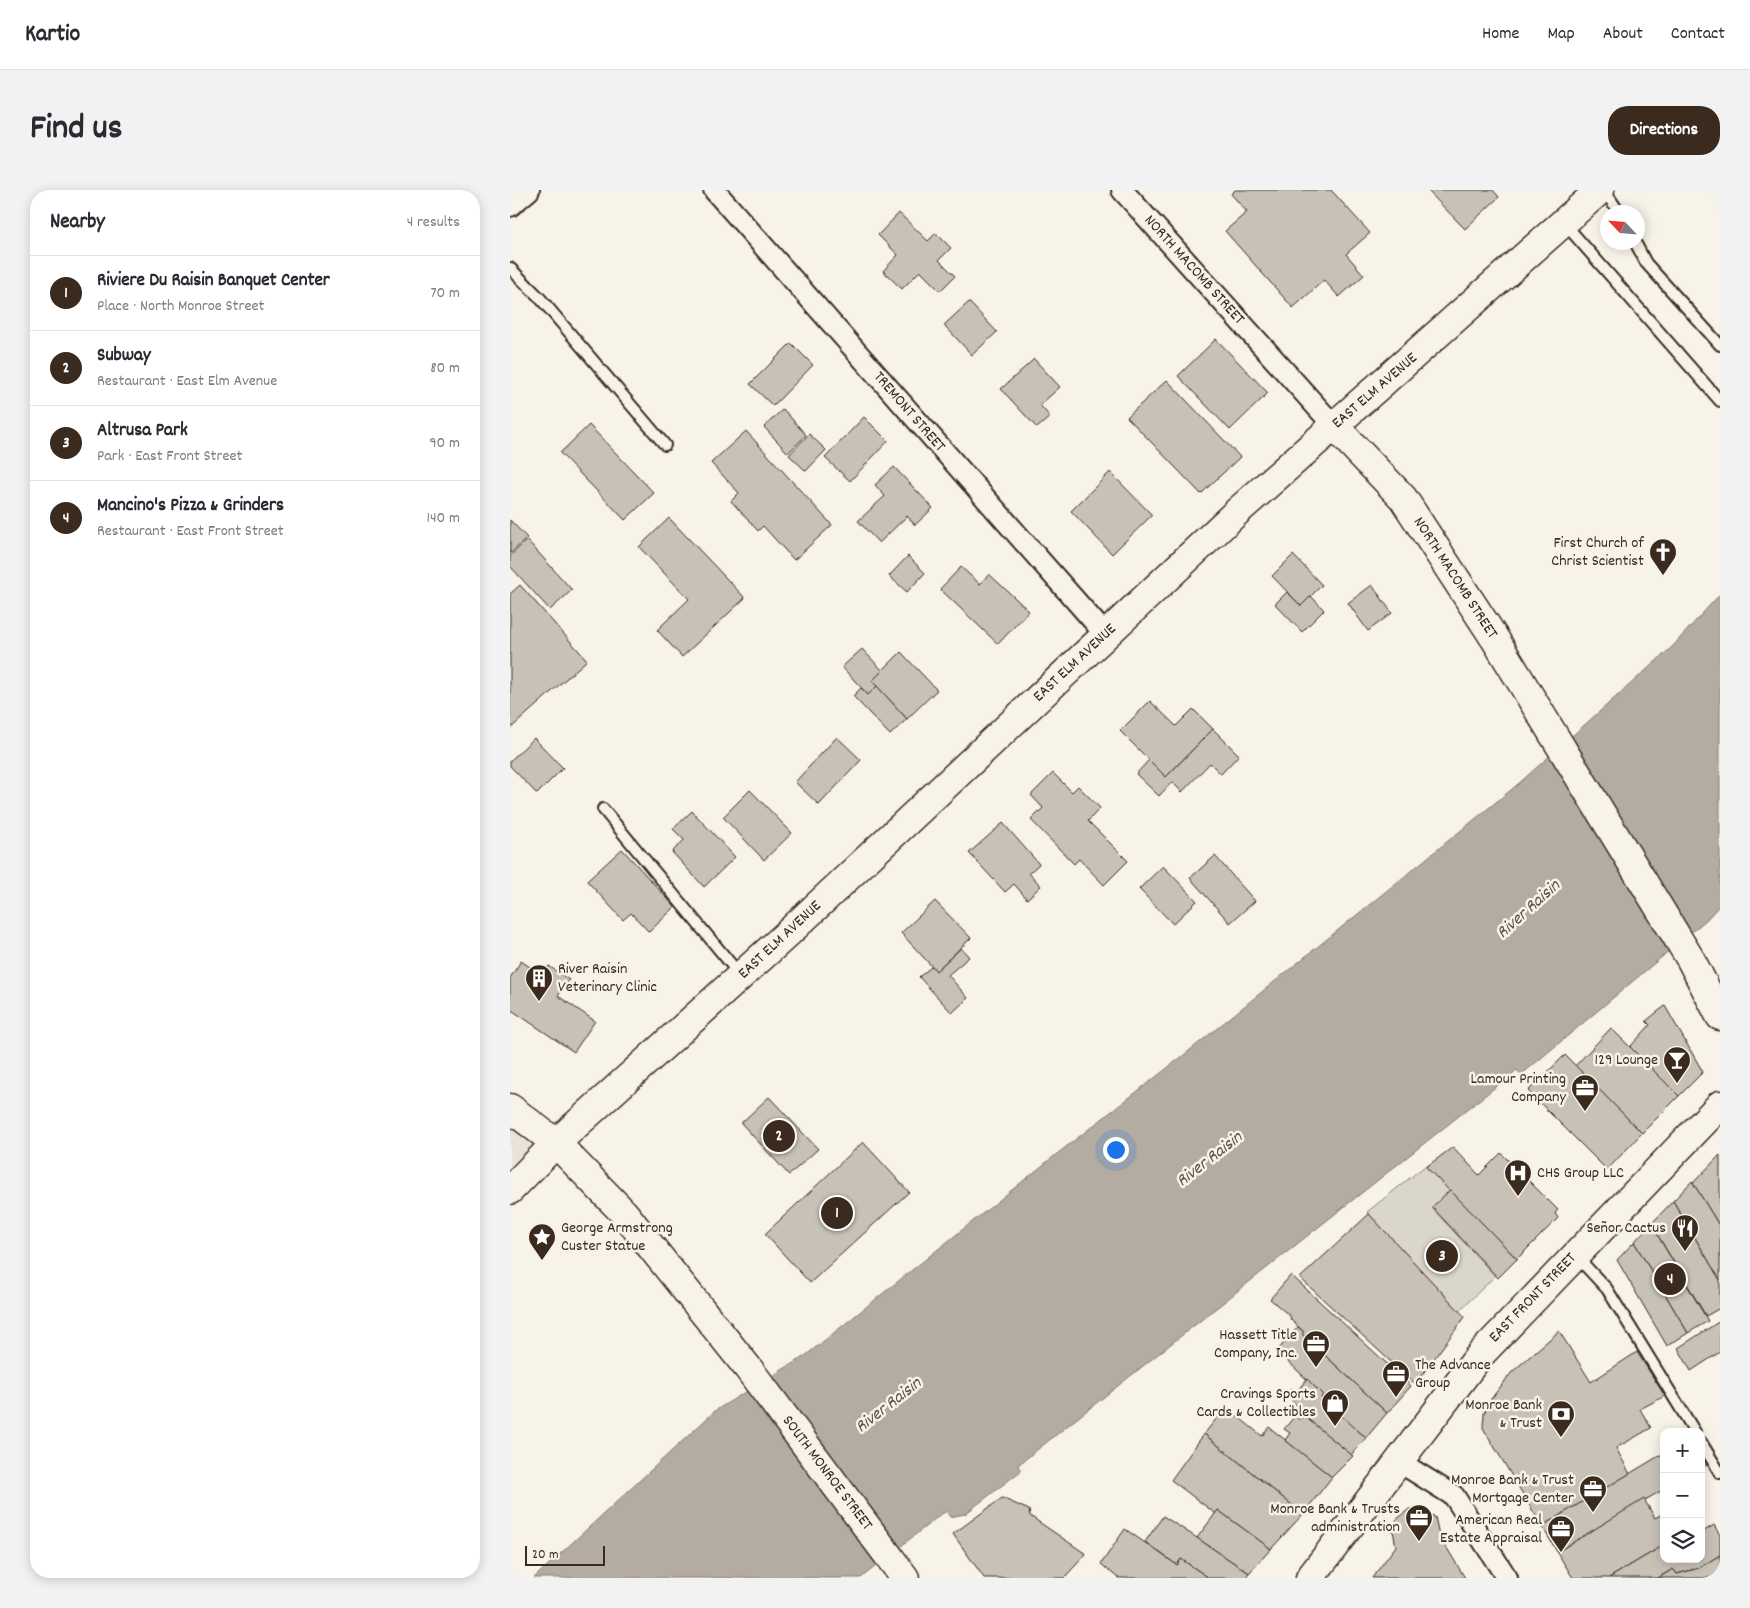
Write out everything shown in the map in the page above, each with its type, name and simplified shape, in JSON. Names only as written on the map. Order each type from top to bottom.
[{"type":"main road","name":"EAST ELM AVENUE","points":[[510,1190],[556,1143],[741,976],[1105,634],[1334,426],[1602,190]]},
{"type":"main road","name":"NORTH MACOMB STREET","points":[[1334,426],[1403,498],[1552,730],[1691,960],[1720,1016]]},
{"type":"main road","name":"EAST FRONT STREET","points":[[1310,1578],[1480,1355],[1720,1105]]},
{"type":"main road","name":"SOUTH MONROE STREET","points":[[510,1108],[556,1143],[624,1213],[748,1368],[904,1576]]},
{"type":"street","points":[[510,206],[529,190]]},
{"type":"street","name":"TREMONT STREET","points":[[714,190],[1105,634]]},
{"type":"street","name":"NORTH MACOMB STREET","points":[[1122,190],[1334,426]]},
{"type":"street","points":[[1398,1461],[1454,1496],[1507,1578]]},
{"type":"lane","points":[[1602,190],[1614,205]]},
{"type":"lane","points":[[1564,223],[1720,401]]},
{"type":"lane","points":[[1639,250],[1646,263],[1720,345]]},
{"type":"lane","points":[[510,268],[540,298],[665,445]]},
{"type":"lane","points":[[603,809],[741,976]]},
{"type":"lane","points":[[1575,1255],[1607,1289],[1693,1428]]},
{"type":"lane","points":[[1705,1449],[1720,1473]]},
{"type":"shaded area","points":[[510,1108],[556,1143],[510,1186]]},
{"type":"shaded area","points":[[1425,1166],[1450,1190],[1432,1208],[1495,1276],[1459,1311],[1367,1212]]},
{"type":"water","name":"River Raisin","points":[[1720,594],[1720,905],[1706,920],[1521,1075],[1517,1070],[1018,1465],[1022,1470],[965,1514],[950,1517],[947,1511],[940,1515],[861,1578],[534,1578],[716,1410],[805,1356],[1053,1157],[1184,1055],[1517,785],[1672,647]]},
{"type":"building","points":[[1235,190],[1331,190],[1370,233],[1346,254],[1364,275],[1339,297],[1324,280],[1293,308],[1225,231],[1247,212],[1231,194]]},
{"type":"building","points":[[1427,190],[1493,190],[1499,197],[1465,229]]},
{"type":"building","points":[[899,213],[928,241],[936,233],[951,248],[939,260],[955,276],[940,291],[920,271],[902,289],[883,271],[898,255],[878,235]]},
{"type":"building","points":[[969,302],[997,332],[972,355],[944,325]]},
{"type":"building","points":[[1216,339],[1268,393],[1230,430],[1178,376]]},
{"type":"building","points":[[791,343],[813,365],[773,406],[750,384]]},
{"type":"building","points":[[1034,359],[1060,387],[1040,405],[1050,417],[1037,428],[1001,389]]},
{"type":"building","points":[[1167,380],[1240,457],[1201,494],[1127,417]]},
{"type":"building","points":[[783,409],[806,435],[788,453],[764,427]]},
{"type":"building","points":[[864,417],[888,441],[850,481],[825,458]]},
{"type":"building","points":[[589,425],[654,493],[625,520],[560,453]]},
{"type":"building","points":[[746,431],[832,525],[794,560],[763,526],[758,531],[731,501],[739,493],[711,463]]},
{"type":"building","points":[[809,434],[826,450],[806,471],[789,455]]},
{"type":"building","points":[[894,467],[933,508],[915,525],[907,516],[879,543],[858,521],[885,496],[875,485]]},
{"type":"building","points":[[1110,472],[1152,515],[1112,554],[1071,511]]},
{"type":"building","points":[[669,518],[745,598],[682,657],[657,630],[689,599],[639,547]]},
{"type":"building","points":[[510,520],[527,538],[510,554]]},
{"type":"building","points":[[527,540],[572,590],[550,610],[510,566],[510,556]]},
{"type":"building","points":[[1293,555],[1322,585],[1301,606],[1272,576]]},
{"type":"building","points":[[908,556],[925,573],[907,592],[889,576]]},
{"type":"building","points":[[961,567],[980,584],[989,574],[1029,611],[998,644],[940,589]]},
{"type":"building","points":[[520,585],[587,660],[510,729],[510,594]]},
{"type":"building","points":[[1372,585],[1392,613],[1368,631],[1348,603]]},
{"type":"building","points":[[1287,592],[1301,606],[1311,596],[1324,610],[1302,632],[1275,604]]},
{"type":"building","points":[[862,649],[883,671],[872,681],[877,686],[868,695],[842,667]]},
{"type":"building","points":[[901,652],[937,690],[907,719],[872,681]]},
{"type":"building","points":[[877,686],[907,719],[890,735],[853,696],[861,688],[868,695]]},
{"type":"building","points":[[1150,701],[1176,726],[1193,709],[1213,729],[1166,777],[1120,731]]},
{"type":"building","points":[[1213,729],[1239,755],[1221,774],[1210,763],[1182,792],[1172,782],[1159,796],[1136,774],[1149,760],[1166,777]]},
{"type":"building","points":[[837,737],[861,760],[819,805],[795,782]]},
{"type":"building","points":[[534,738],[563,768],[537,794],[510,766],[510,761]]},
{"type":"building","points":[[1053,773],[1072,792],[1078,786],[1100,808],[1088,821],[1128,861],[1104,885],[1079,859],[1074,864],[1031,820],[1043,808],[1031,795]]},
{"type":"building","points":[[750,790],[792,833],[764,860],[723,817]]},
{"type":"building","points":[[692,811],[735,857],[704,887],[672,852],[684,840],[673,829]]},
{"type":"building","points":[[1003,823],[1039,864],[1029,873],[1041,886],[1027,899],[1014,884],[1005,892],[969,853]]},
{"type":"building","points":[[622,849],[675,907],[649,932],[631,913],[623,920],[587,881]]},
{"type":"building","points":[[1215,856],[1255,901],[1230,923],[1190,878]]},
{"type":"building","points":[[1163,866],[1197,901],[1173,924],[1139,889]]},
{"type":"building","points":[[935,901],[971,938],[936,971],[901,933]]},
{"type":"building","points":[[961,948],[969,957],[948,975],[968,998],[952,1013],[919,977],[932,966],[936,971]]},
{"type":"building","name":"River Raisin Veterinary Clinic","points":[[521,961],[542,975],[549,966],[569,980],[558,996],[595,1021],[574,1052],[510,1009],[510,978]]},
{"type":"building","points":[[1665,1006],[1703,1072],[1679,1096],[1630,1047],[1650,1025],[1646,1021]]},
{"type":"building","points":[[1611,1028],[1679,1096],[1642,1133],[1575,1066]]},
{"type":"building","name":"Lamour Printing Company","points":[[1565,1055],[1642,1133],[1607,1170],[1528,1091]]},
{"type":"building","points":[[769,1097],[818,1149],[789,1175],[741,1123]]},
{"type":"building","points":[[863,1142],[909,1192],[810,1283],[765,1234]]},
{"type":"building","points":[[1453,1147],[1479,1175],[1501,1153],[1558,1210],[1555,1213],[1558,1218],[1517,1259],[1426,1167]]},
{"type":"building","points":[[1720,1155],[1720,1227],[1693,1183]]},
{"type":"building","points":[[1692,1181],[1720,1227],[1720,1280],[1673,1201]]},
{"type":"building","points":[[1450,1190],[1517,1259],[1498,1278],[1432,1207]]},
{"type":"building","name":"Señor Cactus","points":[[1673,1201],[1720,1280],[1720,1308],[1706,1316],[1651,1224]]},
{"type":"building","points":[[1369,1214],[1465,1317],[1415,1384],[1300,1278]]},
{"type":"building","points":[[1651,1224],[1708,1321],[1688,1333],[1634,1242]]},
{"type":"building","points":[[1634,1242],[1688,1333],[1667,1346],[1617,1260]]},
{"type":"building","points":[[1291,1275],[1411,1386],[1387,1413],[1302,1334],[1304,1332],[1290,1319],[1291,1317],[1270,1299]]},
{"type":"building","points":[[1720,1321],[1720,1352],[1691,1371],[1678,1348]]},
{"type":"building","points":[[1298,1327],[1304,1332],[1302,1334],[1387,1413],[1366,1438],[1321,1397],[1323,1395],[1277,1351]]},
{"type":"building","name":"Monroe Bank & Trust","points":[[1559,1331],[1591,1382],[1637,1352],[1665,1396],[1640,1409],[1651,1428],[1616,1448],[1630,1474],[1542,1526],[1483,1428],[1484,1413],[1491,1399],[1512,1372]]},
{"type":"building","name":"Cravings Sports Cards & Collectibles","points":[[1307,1379],[1323,1395],[1321,1397],[1366,1438],[1351,1455],[1304,1416],[1305,1414],[1286,1394],[1292,1388],[1296,1392]]},
{"type":"building","points":[[1226,1407],[1262,1436],[1269,1427],[1332,1477],[1303,1514],[1204,1434]]},
{"type":"building","points":[[1295,1416],[1300,1420],[1304,1416],[1353,1456],[1332,1477],[1285,1440],[1290,1433],[1284,1429]]},
{"type":"building","points":[[1204,1434],[1303,1514],[1271,1549],[1218,1510],[1216,1514],[1171,1480]]},
{"type":"building","name":"Monroe Bank & Trust Mortgage Center","points":[[1660,1455],[1660,1491],[1557,1552],[1542,1526]]},
{"type":"building","points":[[1002,1498],[1029,1510],[1030,1516],[1086,1554],[1064,1578],[984,1578],[953,1534]]},
{"type":"building","points":[[1644,1499],[1655,1518],[1660,1515],[1660,1547],[1609,1578],[1573,1578],[1557,1552]]},
{"type":"building","name":"Monroe Bank & Trusts administration","points":[[1419,1508],[1435,1517],[1439,1535],[1465,1578],[1372,1578],[1396,1546],[1393,1531],[1396,1520],[1409,1509]]},
{"type":"building","points":[[1218,1510],[1271,1549],[1249,1573],[1197,1538]]},
{"type":"building","points":[[1163,1516],[1249,1573],[1245,1578],[1209,1578],[1181,1559],[1177,1565],[1145,1542]]},
{"type":"building","points":[[1714,1525],[1720,1535],[1720,1555],[1699,1568],[1677,1574],[1673,1569],[1658,1578],[1609,1578],[1660,1547],[1660,1563],[1705,1563],[1705,1531]]},
{"type":"building","points":[[1125,1529],[1177,1565],[1181,1559],[1209,1578],[1118,1578],[1101,1564]]},
{"type":"building","points":[[1720,1555],[1720,1578],[1658,1578],[1673,1569],[1677,1574],[1699,1568]]},
{"type":"place","name":"First Church of Christ Scientist","points":[[1663,576]]},
{"type":"place","name":"River Raisin Veterinary Clinic","points":[[539,1002]]},
{"type":"place","name":"129 Lounge","points":[[1677,1084]]},
{"type":"place","name":"Lamour Printing Company","points":[[1585,1112]]},
{"type":"place","name":"Subway","points":[[779,1136]]},
{"type":"place","name":"CHS Group LLC","points":[[1518,1197]]},
{"type":"place","name":"Riviere Du Raisin Banquet Center","points":[[837,1213]]},
{"type":"place","name":"Señor Cactus","points":[[1685,1252]]},
{"type":"place","name":"Altrusa Park","points":[[1442,1256]]},
{"type":"place","name":"George Armstrong Custer Statue","points":[[542,1261]]},
{"type":"place","name":"Mancino's Pizza & Grinders","points":[[1670,1279]]},
{"type":"place","name":"Hassett Title Company, Inc.","points":[[1316,1368]]},
{"type":"place","name":"The Advance Group","points":[[1396,1398]]},
{"type":"place","name":"Cravings Sports Cards & Collectibles","points":[[1335,1427]]},
{"type":"place","name":"Monroe Bank & Trust","points":[[1561,1438]]},
{"type":"place","name":"Monroe Bank & Trust Mortgage Center","points":[[1593,1513]]},
{"type":"place","name":"Monroe Bank & Trusts administration","points":[[1419,1542]]},
{"type":"place","name":"American Real Estate Appraisal","points":[[1561,1553]]}]
